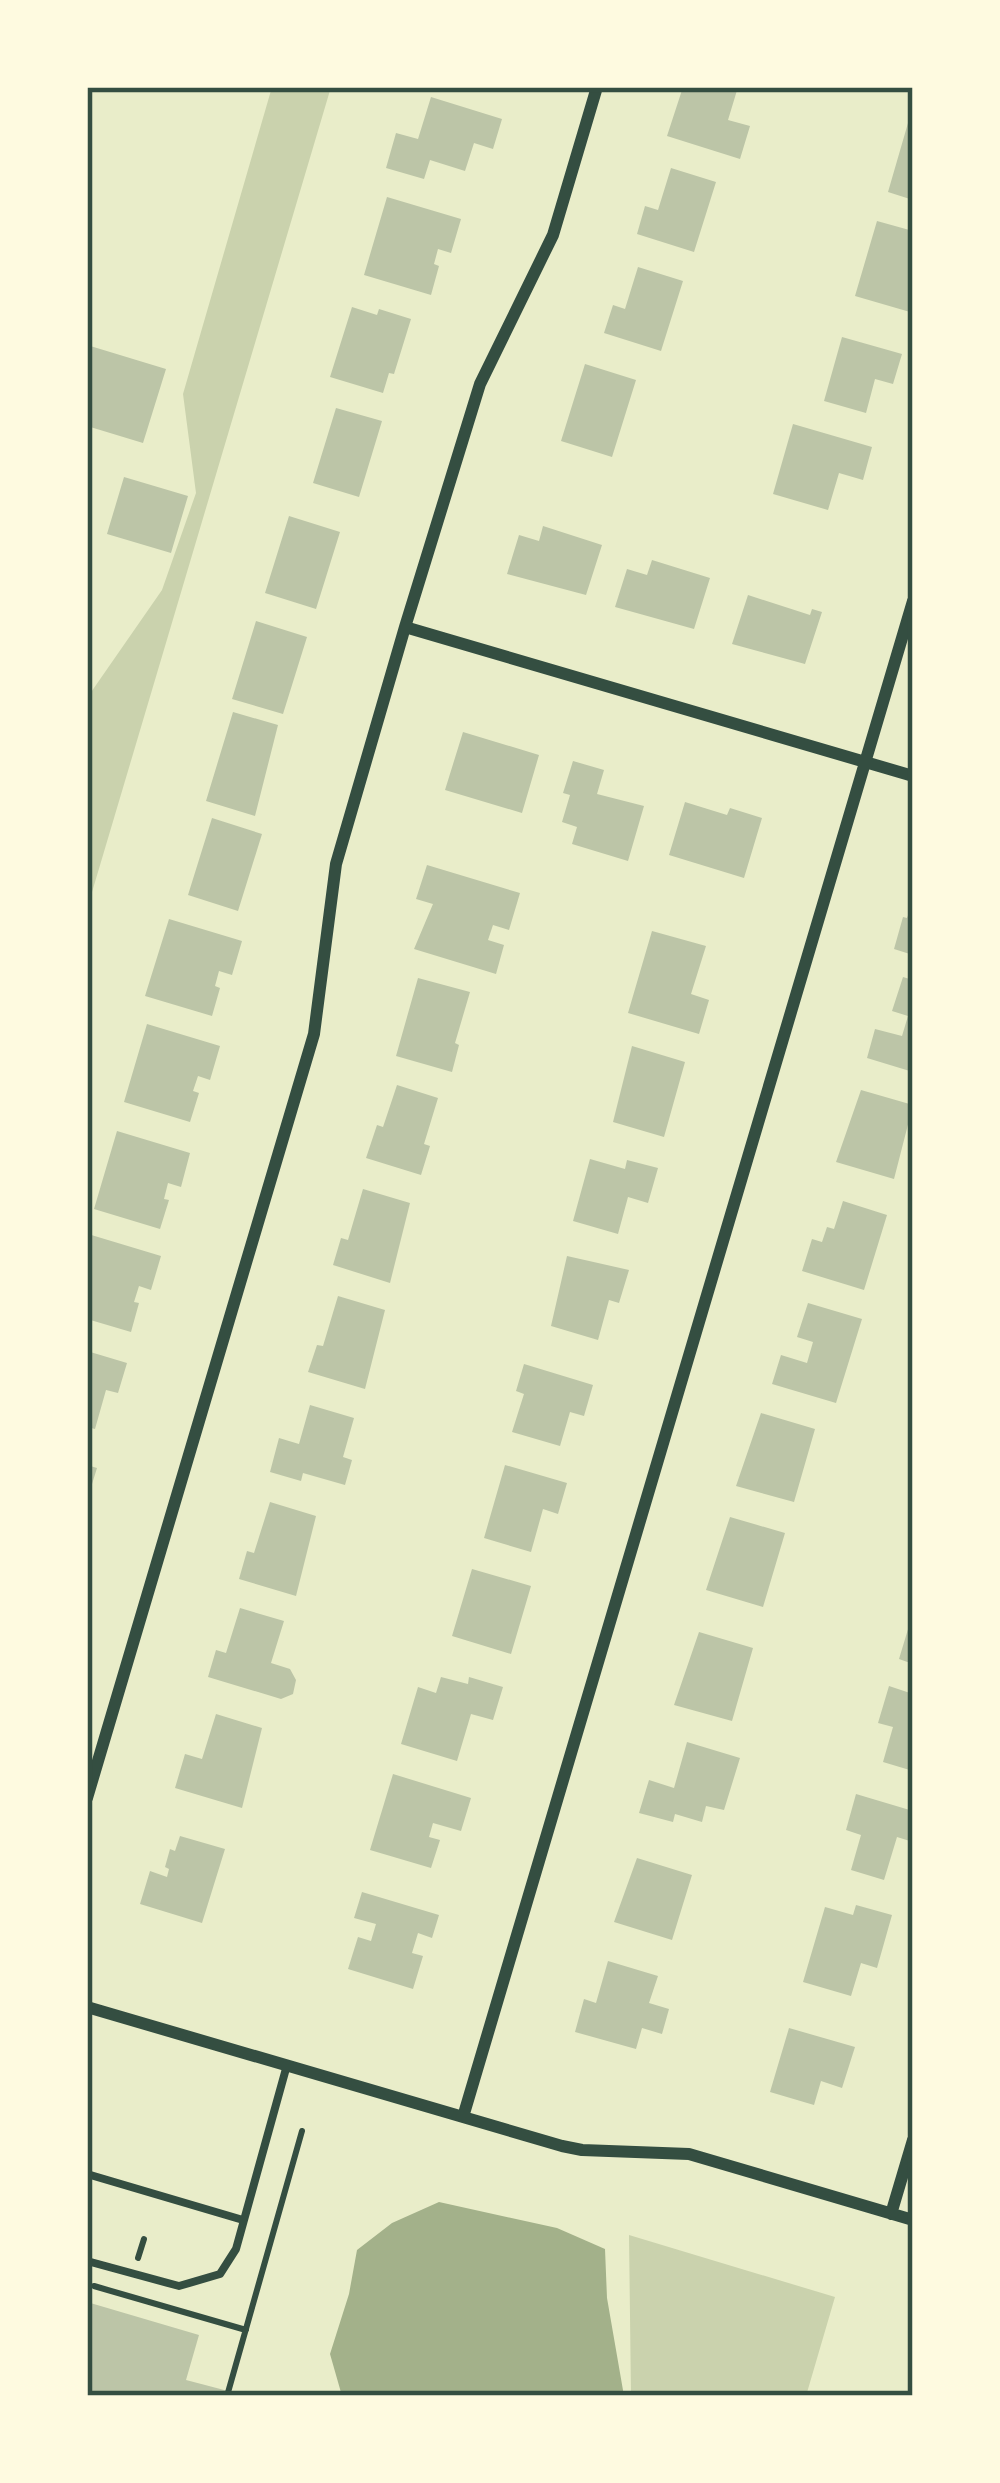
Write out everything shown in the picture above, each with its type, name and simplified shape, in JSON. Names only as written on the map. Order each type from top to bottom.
[{"type":"street","points":[[87,1798],[314,1034],[336,864],[405,626],[472,405],[547,250],[597,87]]},
{"type":"street","points":[[463,2117],[913,601]]},
{"type":"street","points":[[405,626],[913,776]]},
{"type":"street","points":[[87,2007],[582,2150],[689,2153],[913,2220]]},
{"type":"street","points":[[892,2214],[913,2140]]},
{"type":"lane","points":[[87,2261],[179,2286],[220,2274],[236,2249],[288,2065]]},
{"type":"lane","points":[[87,2174],[243,2220]]},
{"type":"path","points":[[226,2396],[302,2131]]},
{"type":"path","points":[[87,2284],[246,2330]]},
{"type":"shaded area","points":[[272,87],[331,87],[87,909],[87,698],[162,590],[196,493],[183,394]]},
{"type":"shaded area","points":[[439,2202],[557,2228],[605,2249],[607,2298],[624,2396],[342,2396],[330,2354],[357,2250],[392,2223]]},
{"type":"shaded area","points":[[629,2235],[835,2297],[806,2396],[631,2396]]},
{"type":"building","points":[[683,87],[738,87],[728,120],[750,126],[740,159],[667,136]]},
{"type":"building","points":[[431,97],[502,119],[493,149],[474,143],[465,171],[430,160],[424,179],[386,168],[396,133],[418,139]]},
{"type":"building","points":[[908,123],[913,124],[913,200],[888,192]]},
{"type":"building","points":[[671,168],[716,182],[694,252],[637,234],[645,206],[658,210]]},
{"type":"building","points":[[387,197],[461,219],[451,253],[438,249],[431,295],[364,275]]},
{"type":"building","points":[[877,221],[913,231],[910,312],[855,296]]},
{"type":"building","points":[[638,267],[683,281],[661,351],[604,333],[613,305],[625,309]]},
{"type":"building","points":[[352,307],[411,319],[383,393],[330,377]]},
{"type":"building","points":[[842,337],[902,354],[893,384],[875,379],[866,413],[824,401]]},
{"type":"building","points":[[87,345],[166,369],[143,443],[87,426]]},
{"type":"building","points":[[585,364],[636,380],[612,457],[561,441]]},
{"type":"building","points":[[336,408],[382,421],[359,497],[313,483]]},
{"type":"building","points":[[793,424],[872,447],[863,480],[839,473],[828,510],[773,494]]},
{"type":"building","points":[[124,477],[188,496],[171,553],[107,534]]},
{"type":"building","points":[[289,516],[340,532],[316,609],[265,593]]},
{"type":"building","points":[[543,526],[602,545],[586,595],[507,574],[519,535],[539,541]]},
{"type":"building","points":[[652,560],[710,578],[694,629],[615,607],[627,569],[647,575]]},
{"type":"building","points":[[748,595],[810,615],[812,609],[822,612],[805,664],[732,644]]},
{"type":"building","points":[[256,621],[307,637],[283,714],[232,699]]},
{"type":"building","points":[[233,712],[278,725],[255,816],[206,801]]},
{"type":"building","points":[[463,732],[539,755],[522,813],[445,790]]},
{"type":"building","points":[[573,761],[604,770],[597,794],[644,806],[628,861],[572,844],[577,827],[562,822],[570,795],[563,793]]},
{"type":"building","points":[[685,802],[727,815],[730,808],[762,818],[744,878],[669,855]]},
{"type":"building","points":[[212,818],[262,834],[238,911],[188,895]]},
{"type":"building","points":[[427,865],[520,893],[509,930],[493,925],[488,940],[504,945],[496,974],[414,949],[433,904],[416,899]]},
{"type":"building","points":[[913,902],[913,955],[894,949],[903,917],[907,918]]},
{"type":"building","points":[[169,919],[242,941],[232,975],[219,971],[215,986],[220,988],[212,1016],[145,996]]},
{"type":"building","points":[[652,931],[706,946],[691,994],[709,1000],[699,1034],[628,1013]]},
{"type":"building","points":[[903,977],[913,980],[913,1072],[867,1058],[875,1029],[902,1036],[908,1016],[892,1011]]},
{"type":"building","points":[[418,978],[470,992],[452,1072],[396,1056]]},
{"type":"building","points":[[147,1024],[220,1046],[210,1080],[198,1076],[193,1091],[199,1093],[190,1122],[124,1102]]},
{"type":"building","points":[[632,1046],[685,1062],[664,1137],[613,1122]]},
{"type":"building","points":[[397,1085],[438,1098],[424,1144],[430,1146],[421,1175],[366,1158]]},
{"type":"building","points":[[861,1090],[913,1105],[894,1179],[836,1162]]},
{"type":"building","points":[[117,1131],[190,1153],[181,1187],[168,1183],[164,1199],[169,1200],[160,1229],[94,1209]]},
{"type":"building","points":[[590,1159],[625,1169],[627,1160],[658,1168],[648,1203],[628,1197],[618,1234],[573,1221]]},
{"type":"building","points":[[363,1189],[410,1203],[390,1283],[333,1265],[341,1238],[348,1240]]},
{"type":"building","points":[[843,1201],[887,1215],[864,1290],[802,1271],[812,1239],[822,1242],[827,1227],[834,1229]]},
{"type":"building","points":[[88,1234],[161,1256],[151,1290],[139,1286],[131,1332],[87,1319]]},
{"type":"building","points":[[567,1256],[629,1270],[619,1303],[609,1300],[598,1340],[551,1326]]},
{"type":"building","points":[[338,1296],[385,1310],[365,1389],[308,1372],[317,1345],[323,1346]]},
{"type":"building","points":[[808,1303],[862,1319],[836,1403],[772,1384],[781,1355],[807,1363],[813,1342],[797,1337]]},
{"type":"building","points":[[87,1351],[127,1363],[118,1393],[106,1390],[95,1429],[87,1427]]},
{"type":"building","points":[[524,1364],[593,1385],[584,1416],[570,1412],[560,1446],[512,1432],[524,1394],[516,1391]]},
{"type":"building","points":[[310,1405],[354,1418],[343,1457],[352,1460],[345,1485],[303,1473],[301,1481],[270,1472],[279,1438],[299,1444]]},
{"type":"building","points":[[761,1413],[815,1429],[794,1502],[736,1486]]},
{"type":"building","points":[[87,1465],[97,1468],[88,1497],[87,1497]]},
{"type":"building","points":[[505,1465],[567,1483],[558,1514],[543,1509],[531,1552],[484,1538]]},
{"type":"building","points":[[270,1502],[316,1516],[296,1596],[239,1579],[247,1551],[254,1553]]},
{"type":"building","points":[[730,1517],[785,1533],[763,1607],[706,1590]]},
{"type":"building","points":[[472,1569],[531,1586],[511,1654],[452,1636]]},
{"type":"building","points":[[240,1608],[284,1621],[271,1663],[290,1669],[296,1680],[293,1694],[281,1699],[208,1677],[216,1650],[226,1653]]},
{"type":"building","points":[[913,1616],[913,1664],[899,1659]]},
{"type":"building","points":[[699,1632],[753,1648],[732,1721],[674,1705]]},
{"type":"building","points":[[441,1677],[468,1684],[469,1677],[503,1687],[493,1720],[471,1714],[457,1761],[401,1744],[418,1687],[436,1693]]},
{"type":"building","points":[[889,1686],[913,1694],[913,1771],[883,1762],[893,1727],[878,1723]]},
{"type":"building","points":[[216,1714],[262,1728],[242,1808],[175,1788],[185,1754],[202,1759]]},
{"type":"building","points":[[687,1742],[740,1758],[724,1810],[706,1806],[702,1822],[675,1814],[673,1822],[639,1813],[649,1780],[674,1788]]},
{"type":"building","points":[[393,1774],[471,1798],[461,1831],[433,1823],[429,1837],[440,1840],[431,1868],[370,1850]]},
{"type":"building","points":[[856,1794],[913,1811],[913,1842],[897,1837],[884,1880],[851,1870],[861,1835],[846,1830]]},
{"type":"building","points":[[180,1836],[225,1849],[202,1923],[140,1904],[150,1871],[167,1877],[170,1849],[175,1851]]},
{"type":"building","points":[[637,1858],[692,1875],[672,1940],[614,1922]]},
{"type":"building","points":[[362,1892],[439,1915],[432,1938],[418,1933],[412,1953],[423,1956],[413,1989],[348,1969],[358,1937],[371,1941],[376,1924],[354,1918]]},
{"type":"building","points":[[856,1905],[892,1915],[877,1968],[861,1963],[851,1996],[803,1982],[825,1907],[853,1915]]},
{"type":"building","points":[[608,1961],[658,1976],[649,2003],[669,2009],[662,2034],[642,2028],[636,2049],[575,2032],[584,1999],[596,2003]]},
{"type":"building","points":[[789,2028],[855,2047],[842,2088],[821,2081],[814,2105],[770,2092]]},
{"type":"building","points":[[87,2302],[199,2335],[186,2380],[228,2391],[226,2396],[87,2396]]}]
